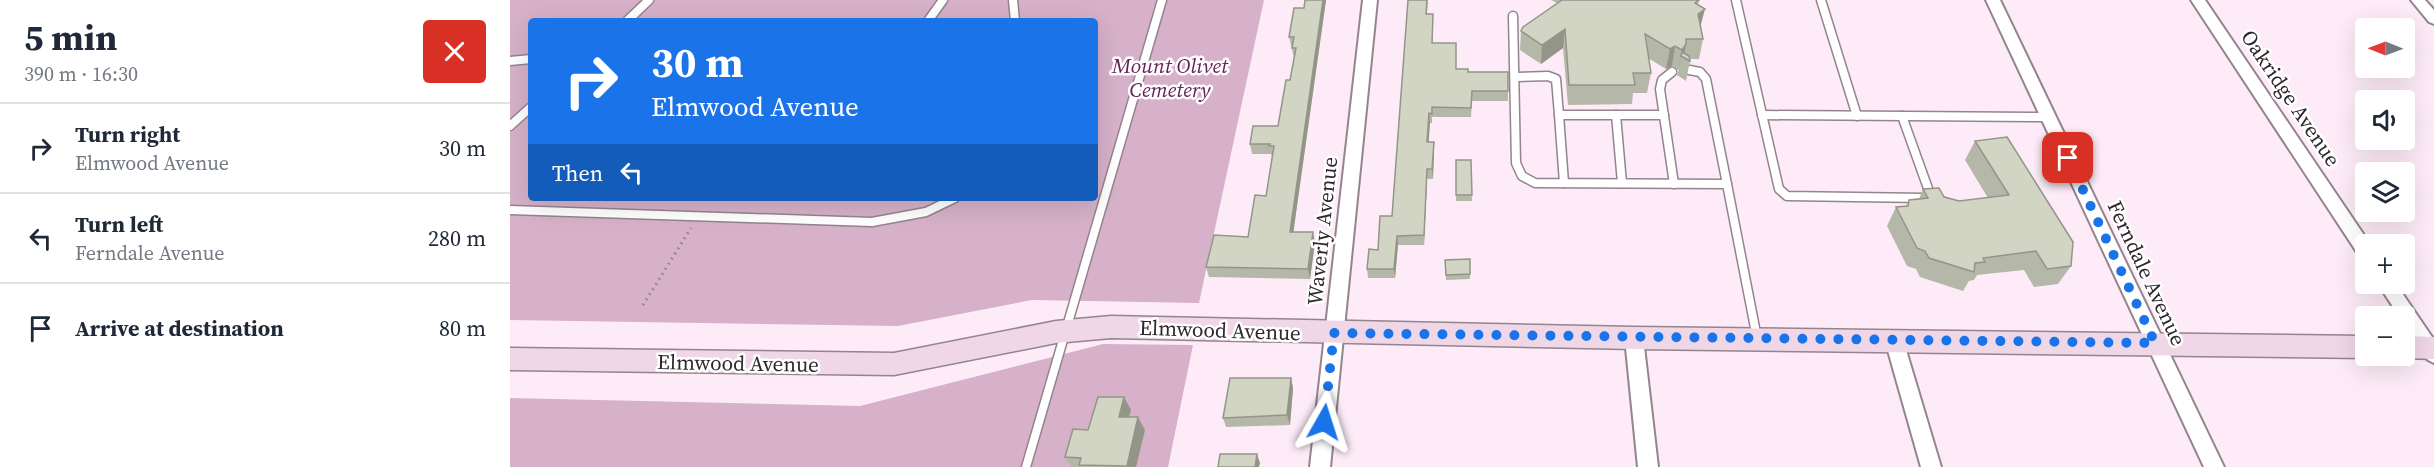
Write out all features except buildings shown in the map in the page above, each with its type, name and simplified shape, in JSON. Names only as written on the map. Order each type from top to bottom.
[{"type":"street","name":"Waverly Avenue","points":[[1320,467],[1370,0]]},
{"type":"street","name":"Ferndale Avenue","points":[[1993,0],[2214,467]]},
{"type":"street","name":"Oakridge Avenue","points":[[2198,0],[2355,236]]},
{"type":"street","points":[[2418,0],[2434,19]]},
{"type":"street","points":[[2393,294],[2426,349]]},
{"type":"street","name":"Elmwood Avenue","points":[[510,359],[894,364],[1066,329],[1112,327],[1634,338],[2355,347]]},
{"type":"street","points":[[1634,338],[1648,467]]},
{"type":"street","points":[[1894,340],[1930,467]]},
{"type":"lane","points":[[630,18],[649,0]]},
{"type":"lane","points":[[930,18],[943,0]]},
{"type":"lane","points":[[1013,0],[1015,18]]},
{"type":"lane","points":[[1026,467],[1162,0]]},
{"type":"lane","points":[[1736,0],[1779,189],[1787,196],[1924,198],[1930,194],[1902,116]]},
{"type":"lane","points":[[1821,0],[1857,116]]},
{"type":"lane","points":[[1513,16],[1516,163],[1518,173],[1524,179],[1535,183],[1727,184]]},
{"type":"lane","points":[[510,61],[528,59]]},
{"type":"lane","points":[[1684,69],[1700,72],[1706,80],[1757,338]]},
{"type":"lane","points":[[1671,72],[1662,80],[1660,89],[1674,184]]},
{"type":"lane","points":[[1515,77],[1548,76],[1556,79],[1564,183]]},
{"type":"lane","points":[[510,126],[528,110]]},
{"type":"lane","points":[[1559,115],[1664,115]]},
{"type":"lane","points":[[1616,115],[1622,183]]},
{"type":"lane","points":[[1762,115],[2049,117]]},
{"type":"lane","points":[[510,210],[872,222],[912,216],[951,201]]},
{"type":"path","points":[[643,306],[698,216]]},
{"type":"green space","name":"Mount Olivet Cemetery","points":[[510,0],[1264,0],[1199,303],[1032,300],[898,326],[510,320]]},
{"type":"green space","points":[[1103,344],[1193,345],[1168,467],[510,467],[510,398],[860,406]]},
{"type":"route","points":[[1324,422],[1334,333],[2155,343],[2068,158]]}]
